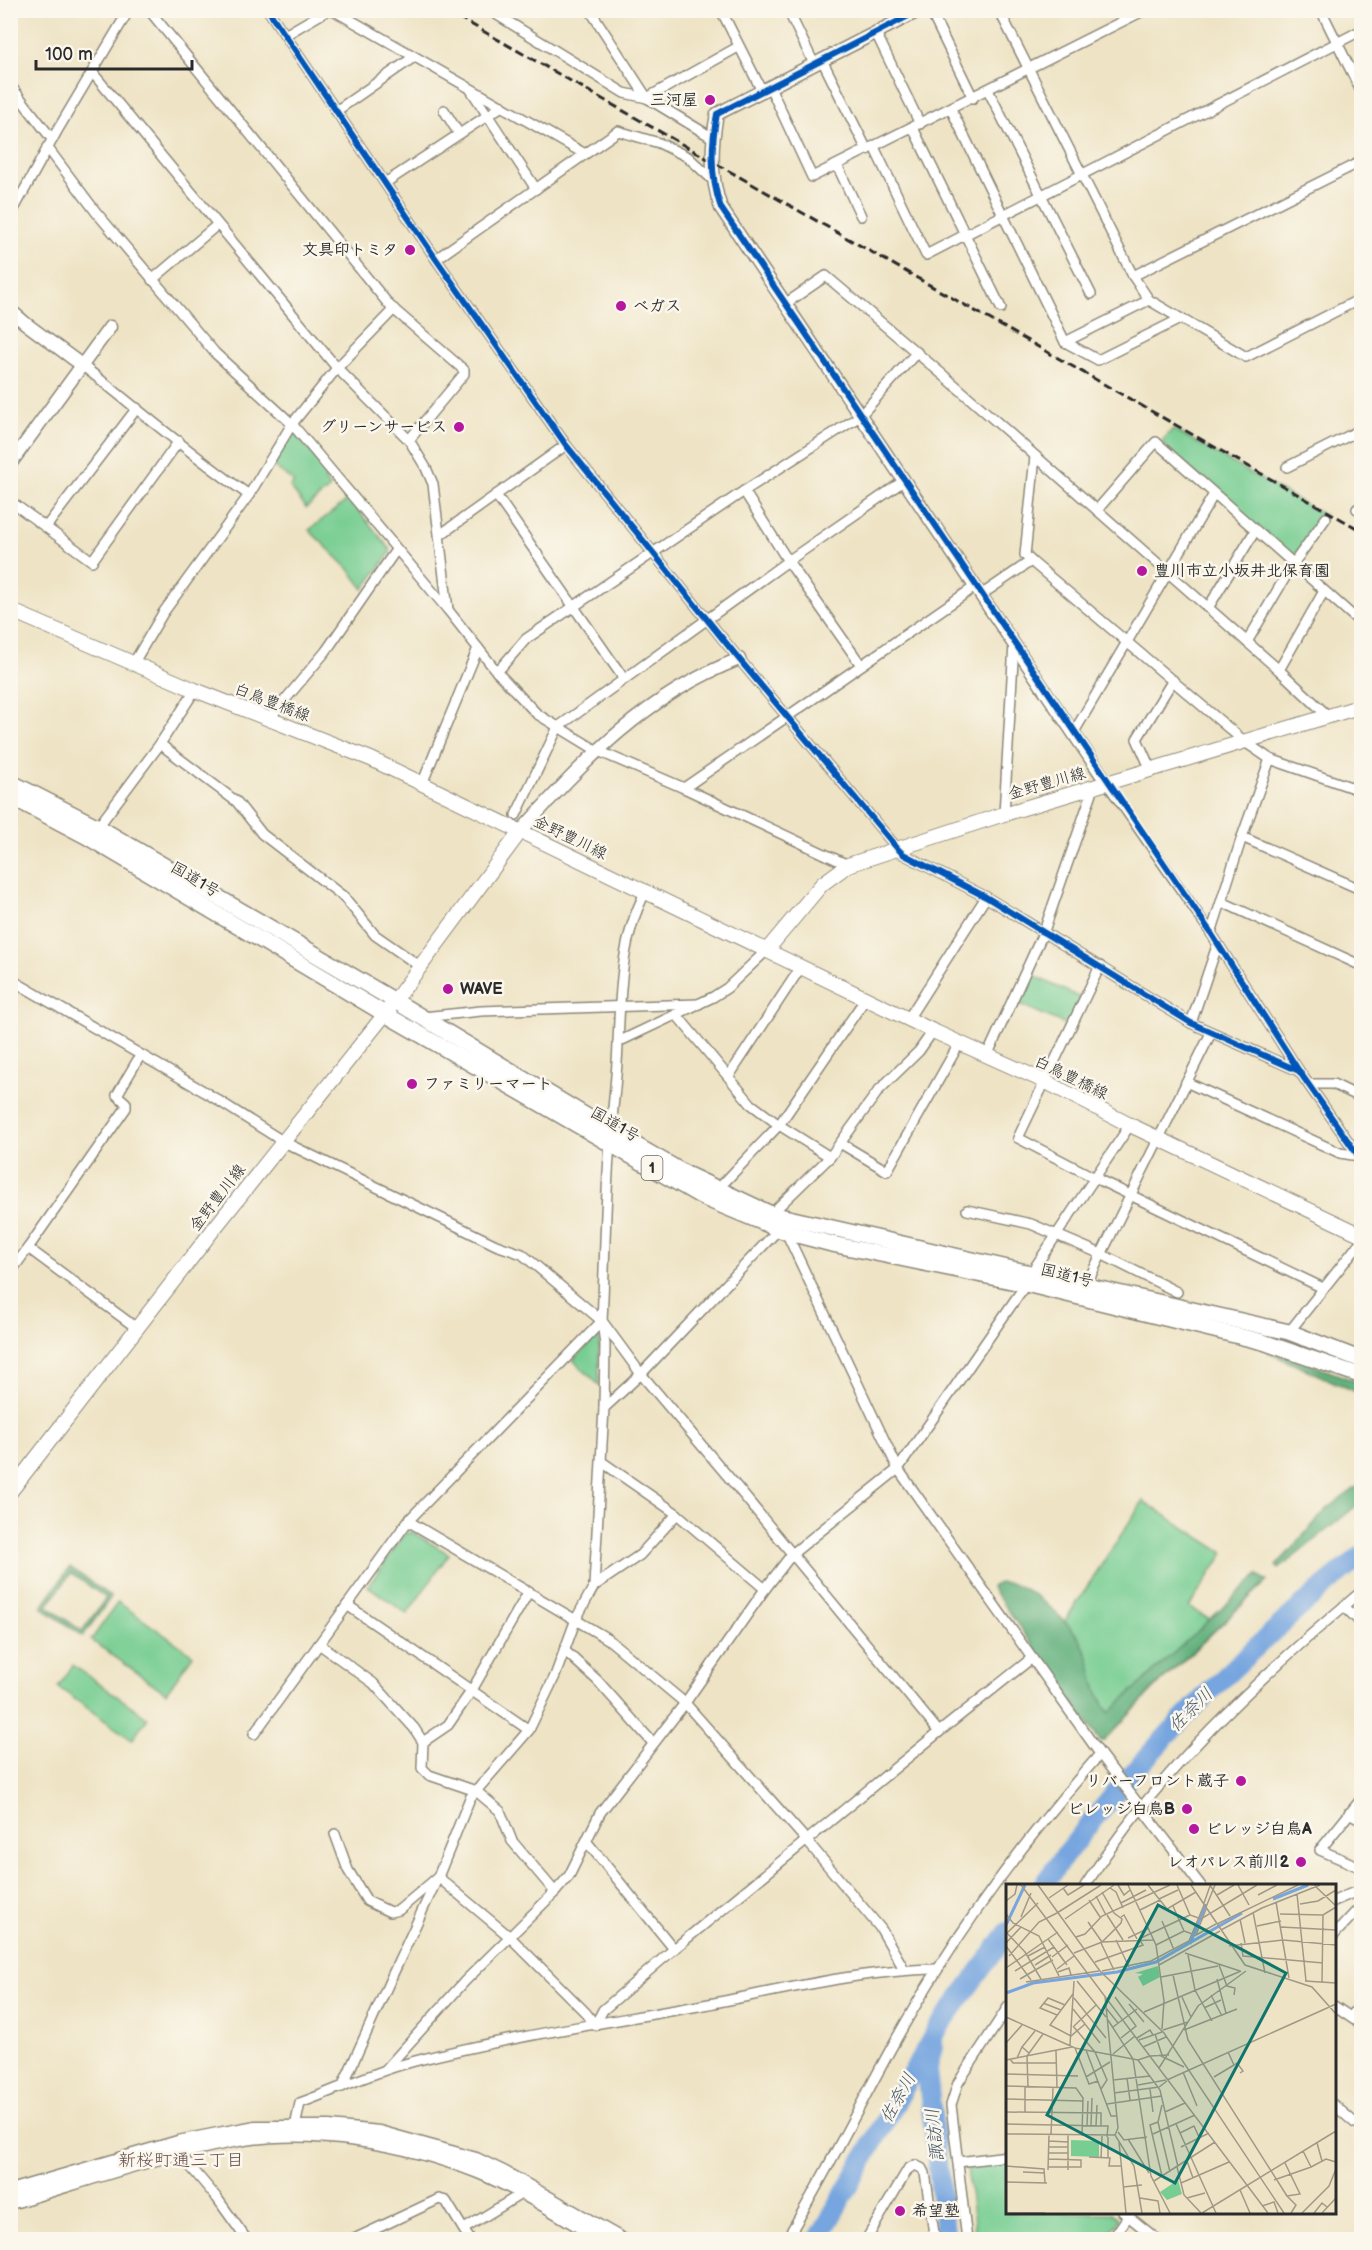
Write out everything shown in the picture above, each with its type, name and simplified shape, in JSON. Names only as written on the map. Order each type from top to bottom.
[{"type":"highway","name":"国道1号","points":[[10,782],[98,827],[395,1001],[704,1198],[782,1230],[831,1244],[1028,1279],[1086,1285],[1289,1332],[1362,1360]]},
{"type":"highway","name":"国道1号","points":[[10,796],[86,836],[385,1014],[611,1138],[771,1214],[1028,1279],[1263,1342],[1362,1376]]},
{"type":"main road","name":"白鳥豊橋線","points":[[10,610],[195,690],[371,759],[520,832]]},
{"type":"main road","name":"金野豊川線","points":[[10,1492],[385,1014],[520,832],[535,837],[645,893],[767,950],[822,884],[848,865],[1004,814],[1362,706]]},
{"type":"main road","name":"白鳥豊橋線","points":[[767,950],[959,1044],[1046,1082],[1130,1125],[1362,1235]]},
{"type":"street","points":[[10,216],[50,143],[129,10]]},
{"type":"street","points":[[149,10],[394,309],[464,370],[464,374],[409,440]]},
{"type":"street","points":[[268,10],[436,259],[566,445],[706,619],[897,848],[903,854],[986,897],[1044,931],[1191,1023],[1299,1071]]},
{"type":"street","points":[[285,36],[330,10],[585,154]]},
{"type":"street","points":[[489,10],[624,93],[647,98],[712,138]]},
{"type":"street","points":[[590,10],[647,98]]},
{"type":"street","points":[[721,10],[738,47],[766,89],[812,177],[1145,10]]},
{"type":"street","points":[[788,10],[870,149],[926,255],[1362,30]]},
{"type":"street","points":[[920,10],[717,114],[712,138],[714,181],[720,208],[1074,732],[1101,785],[1211,933],[1217,946],[1299,1071],[1360,1158]]},
{"type":"street","points":[[930,10],[973,98]]},
{"type":"street","points":[[999,10],[1133,276],[1149,300],[1246,357],[1362,298]]},
{"type":"street","points":[[1321,10],[1362,93]]},
{"type":"street","points":[[876,33],[965,235],[1001,308]]},
{"type":"street","points":[[647,98],[738,47]]},
{"type":"street","points":[[336,111],[414,57]]},
{"type":"street","points":[[92,72],[337,368],[409,440],[433,484],[448,610]]},
{"type":"street","points":[[10,85],[96,212],[152,280],[215,353],[292,424],[497,672],[537,714],[596,750],[684,788],[848,865]]},
{"type":"street","points":[[470,88],[536,189]]},
{"type":"street","points":[[988,90],[1091,294]]},
{"type":"street","points":[[385,183],[502,106]]},
{"type":"street","points":[[951,109],[1065,342],[1098,360],[1180,319]]},
{"type":"street","points":[[444,110],[459,134]]},
{"type":"street","points":[[436,259],[618,131],[659,143],[688,158],[714,181]]},
{"type":"street","points":[[1133,276],[1362,161]]},
{"type":"street","points":[[837,165],[861,216]]},
{"type":"street","points":[[152,280],[218,225]]},
{"type":"street","points":[[785,304],[826,276],[917,352],[1279,670],[1327,715]]},
{"type":"street","points":[[1065,342],[1149,300]]},
{"type":"street","points":[[133,664],[163,613],[249,495],[292,424],[337,368],[394,309]]},
{"type":"street","points":[[10,310],[179,441],[211,469],[249,495]]},
{"type":"street","points":[[10,464],[110,327]]},
{"type":"street","points":[[497,672],[526,639],[744,491],[860,416],[917,352]]},
{"type":"street","points":[[46,527],[137,408]]},
{"type":"street","points":[[1287,467],[1362,429]]},
{"type":"street","points":[[10,501],[92,561],[179,441]]},
{"type":"street","points":[[1097,510],[1156,442],[1362,624]]},
{"type":"street","points":[[440,535],[566,445]]},
{"type":"street","points":[[1035,456],[1025,555],[1245,742],[1270,759],[1362,791]]},
{"type":"street","points":[[516,815],[558,727],[706,619],[905,480]]},
{"type":"street","points":[[744,491],[788,561],[861,665]]},
{"type":"street","points":[[1074,732],[1214,494]]},
{"type":"street","points":[[496,495],[624,679]]},
{"type":"street","points":[[1247,642],[1293,564],[1326,518]]},
{"type":"street","points":[[1208,608],[1255,531]]},
{"type":"street","points":[[269,719],[326,651],[396,550]]},
{"type":"street","points":[[684,788],[861,665],[978,591],[1031,561]]},
{"type":"street","points":[[1279,670],[1324,591]]},
{"type":"street","points":[[1004,814],[1014,644]]},
{"type":"street","points":[[422,784],[478,648]]},
{"type":"street","points":[[520,832],[596,750],[660,699],[739,659]]},
{"type":"street","points":[[1151,770],[1137,739],[1173,680]]},
{"type":"street","points":[[98,827],[160,744],[195,690]]},
{"type":"street","points":[[160,744],[237,802],[262,834],[344,897],[375,935],[421,967]]},
{"type":"street","points":[[1211,933],[1270,759]]},
{"type":"street","points":[[987,1056],[1044,931],[1101,785]]},
{"type":"street","points":[[1242,837],[1362,890]]},
{"type":"street","points":[[342,2087],[438,1877],[470,1798],[529,1730],[555,1676],[576,1619],[594,1586],[604,1408],[605,1345],[602,1322],[619,1006],[635,912],[645,893]]},
{"type":"street","points":[[908,1019],[986,897]]},
{"type":"street","points":[[1222,902],[1362,966]]},
{"type":"street","points":[[1191,1023],[1217,946]]},
{"type":"street","points":[[618,1042],[713,997],[727,988],[767,950]]},
{"type":"street","points":[[1100,966],[1018,1138],[1095,1178],[1323,1288]]},
{"type":"street","points":[[729,1076],[801,967]]},
{"type":"street","points":[[10,979],[205,1092],[284,1142],[496,1245],[522,1254],[602,1322],[641,1374],[939,1732]]},
{"type":"street","points":[[718,1189],[779,1125],[866,998]]},
{"type":"street","points":[[420,1017],[481,1011],[699,1004]]},
{"type":"street","points":[[676,1014],[751,1104],[779,1125],[830,1157]]},
{"type":"street","points":[[771,1214],[830,1157],[879,1090],[919,1051],[933,1031]]},
{"type":"street","points":[[1086,1285],[1211,1033]]},
{"type":"street","points":[[840,1143],[887,1171],[959,1044]]},
{"type":"street","points":[[10,1273],[126,1107],[126,1103],[117,1095],[140,1056]]},
{"type":"street","points":[[1186,1082],[1340,1153],[1360,1158]]},
{"type":"street","points":[[1309,1084],[1333,1084],[1362,1098]]},
{"type":"street","points":[[386,2069],[465,1981],[569,1876],[600,1813],[685,1703],[792,1554],[898,1469],[1130,1125]]},
{"type":"street","points":[[967,1210],[1031,1224],[1057,1234],[1177,1292]]},
{"type":"street","points":[[604,1408],[641,1374],[782,1230],[898,1469],[1102,1757],[1199,1884]]},
{"type":"street","points":[[1289,1332],[1362,1240]]},
{"type":"street","points":[[28,1248],[138,1329]]},
{"type":"street","points":[[254,1734],[408,1521],[602,1322]]},
{"type":"street","points":[[602,1462],[677,1514],[765,1589]]},
{"type":"street","points":[[594,1586],[640,1555],[677,1514]]},
{"type":"street","points":[[408,1521],[608,1639],[685,1703],[807,1840],[881,1929],[904,1969]]},
{"type":"street","points":[[423,1742],[448,1725],[472,1690],[529,1591]]},
{"type":"street","points":[[1086,1884],[1139,1805],[1189,1750],[1308,1636],[1362,1591]]},
{"type":"street","points":[[347,1605],[529,1730]]},
{"type":"street","points":[[1344,1606],[1362,1624]]},
{"type":"street","points":[[319,1644],[373,1683],[414,1728],[423,1742],[422,1768],[429,1775],[476,1791],[500,1811],[512,1841],[555,1892]]},
{"type":"street","points":[[564,1650],[597,1680],[653,1743]]},
{"type":"street","points":[[595,2025],[603,2010],[674,1949],[1032,1658]]},
{"type":"street","points":[[786,2240],[892,2046],[937,1969],[1063,1797],[1102,1757]]},
{"type":"street","points":[[1362,1798],[1320,1850],[1362,1868]]},
{"type":"street","points":[[1349,1813],[1362,1820]]},
{"type":"street","points":[[335,1833],[348,1870],[367,1901],[390,1912],[399,1911],[438,1877]]},
{"type":"street","points":[[587,1842],[674,1949]]},
{"type":"street","points":[[438,1877],[510,1937],[586,2013],[595,2025]]},
{"type":"street","points":[[1336,1901],[1362,1889]]},
{"type":"street","points":[[1336,1934],[1362,1905]]},
{"type":"street","points":[[295,2127],[300,2103],[386,2069],[477,2046],[904,1969],[937,1969]]},
{"type":"street","points":[[1350,2017],[1362,2001]]},
{"type":"street","points":[[1336,2007],[1362,2025]]},
{"type":"street","points":[[967,2240],[951,2105],[954,2091],[1006,2010]]},
{"type":"street","points":[[1336,2106],[1355,2123]]},
{"type":"street","points":[[10,2191],[178,2142],[218,2133],[256,2127],[379,2132],[476,2159],[505,2173],[598,2235]]},
{"type":"street","points":[[10,2203],[179,2153],[235,2140],[277,2136],[350,2140],[429,2155],[479,2172],[598,2235],[623,2240]]},
{"type":"street","points":[[179,2153],[217,2198],[247,2240]]},
{"type":"street","points":[[958,2162],[1006,2156]]},
{"type":"street","points":[[866,2240],[908,2169],[915,2165],[923,2169],[925,2173],[934,2240]]},
{"type":"street","points":[[464,2229],[521,2194]]},
{"type":"street","points":[[357,2238],[439,2199],[446,2201],[470,2240]]},
{"type":"street","points":[[1112,2240],[1127,2214],[1158,2240]]},
{"type":"green space","points":[[1173,429],[1325,516],[1294,558],[1289,558],[1163,445],[1163,440]]},
{"type":"green space","points":[[295,432],[329,475],[324,480],[330,488],[306,508],[290,487],[294,482],[270,463],[291,433]]},
{"type":"green space","points":[[349,499],[390,549],[390,553],[364,589],[348,568],[309,530]]},
{"type":"green space","points":[[1028,973],[1081,998],[1067,1025],[1015,1002]]},
{"type":"green space","points":[[597,1336],[599,1337],[599,1385],[573,1360]]},
{"type":"green space","points":[[1271,1350],[1361,1383],[1361,1394],[1269,1353]]},
{"type":"green space","points":[[1361,1484],[1361,1502],[1279,1569],[1276,1566],[1327,1509]]},
{"type":"green space","points":[[1143,1501],[1224,1553],[1189,1607],[1210,1620],[1258,1575],[1267,1581],[1161,1682],[1104,1741],[1100,1741],[1041,1658]]},
{"type":"green space","points":[[412,1532],[449,1554],[407,1614],[368,1586],[406,1533]]},
{"type":"green space","points":[[70,1567],[111,1597],[83,1636],[41,1607]],"holes":[[[71,1573],[106,1598],[82,1631],[47,1606]]]},
{"type":"green space","points":[[1258,1575],[1266,1581],[1160,1682],[1104,1741],[1100,1740],[991,1587],[1001,1583],[1013,1584],[1026,1590],[1040,1599],[1064,1621],[1083,1646],[1097,1691],[1109,1713]]},
{"type":"green space","points":[[118,1602],[193,1655],[166,1693],[91,1640]]},
{"type":"green space","points":[[73,1665],[148,1718],[132,1740],[58,1687]]},
{"type":"green space","points":[[1006,2160],[1006,2214],[1114,2214],[1119,2221],[1105,2239],[976,2239],[967,2168],[969,2165]]},
{"type":"waterway","name":"佐奈川","points":[[1044,1884],[1114,1795],[1191,1710],[1274,1630],[1362,1555]]},
{"type":"waterway","name":"佐奈川","points":[[818,2240],[936,2031],[1006,1935]]},
{"type":"waterway","name":"諏訪川","points":[[933,2046],[927,2071],[946,2240]]},
{"type":"railway","points":[[446,10],[1362,531]]},
{"type":"cycle path","points":[[268,10],[436,259],[566,445],[739,659],[897,848],[903,854],[986,897],[1191,1023],[1299,1071]]},
{"type":"cycle path","points":[[920,10],[717,114],[713,161],[717,197],[721,208],[1211,933],[1299,1071],[1362,1161]]},
{"type":"place","name":"三河屋","points":[[710,100]]},
{"type":"place","name":"文具印トミタ","points":[[410,250]]},
{"type":"place","name":"ベガス","points":[[621,306]]},
{"type":"place","name":"グリーンサービス","points":[[459,427]]},
{"type":"place","name":"豊川市立小坂井北保育園","points":[[1142,571]]},
{"type":"place","name":"WAVE","points":[[448,989]]},
{"type":"place","name":"ファミリーマート","points":[[412,1084]]},
{"type":"place","name":"リバーフロント蔵子","points":[[1241,1781]]},
{"type":"place","name":"ビレッジ白鳥B","points":[[1187,1809]]},
{"type":"place","name":"ビレッジ白鳥A","points":[[1194,1829]]},
{"type":"place","name":"レオパレス前川2","points":[[1301,1862]]},
{"type":"place","name":"希望塾","points":[[900,2211]]},
{"type":"district","name":"新桜町通三丁目","points":[[181,2160]]}]
